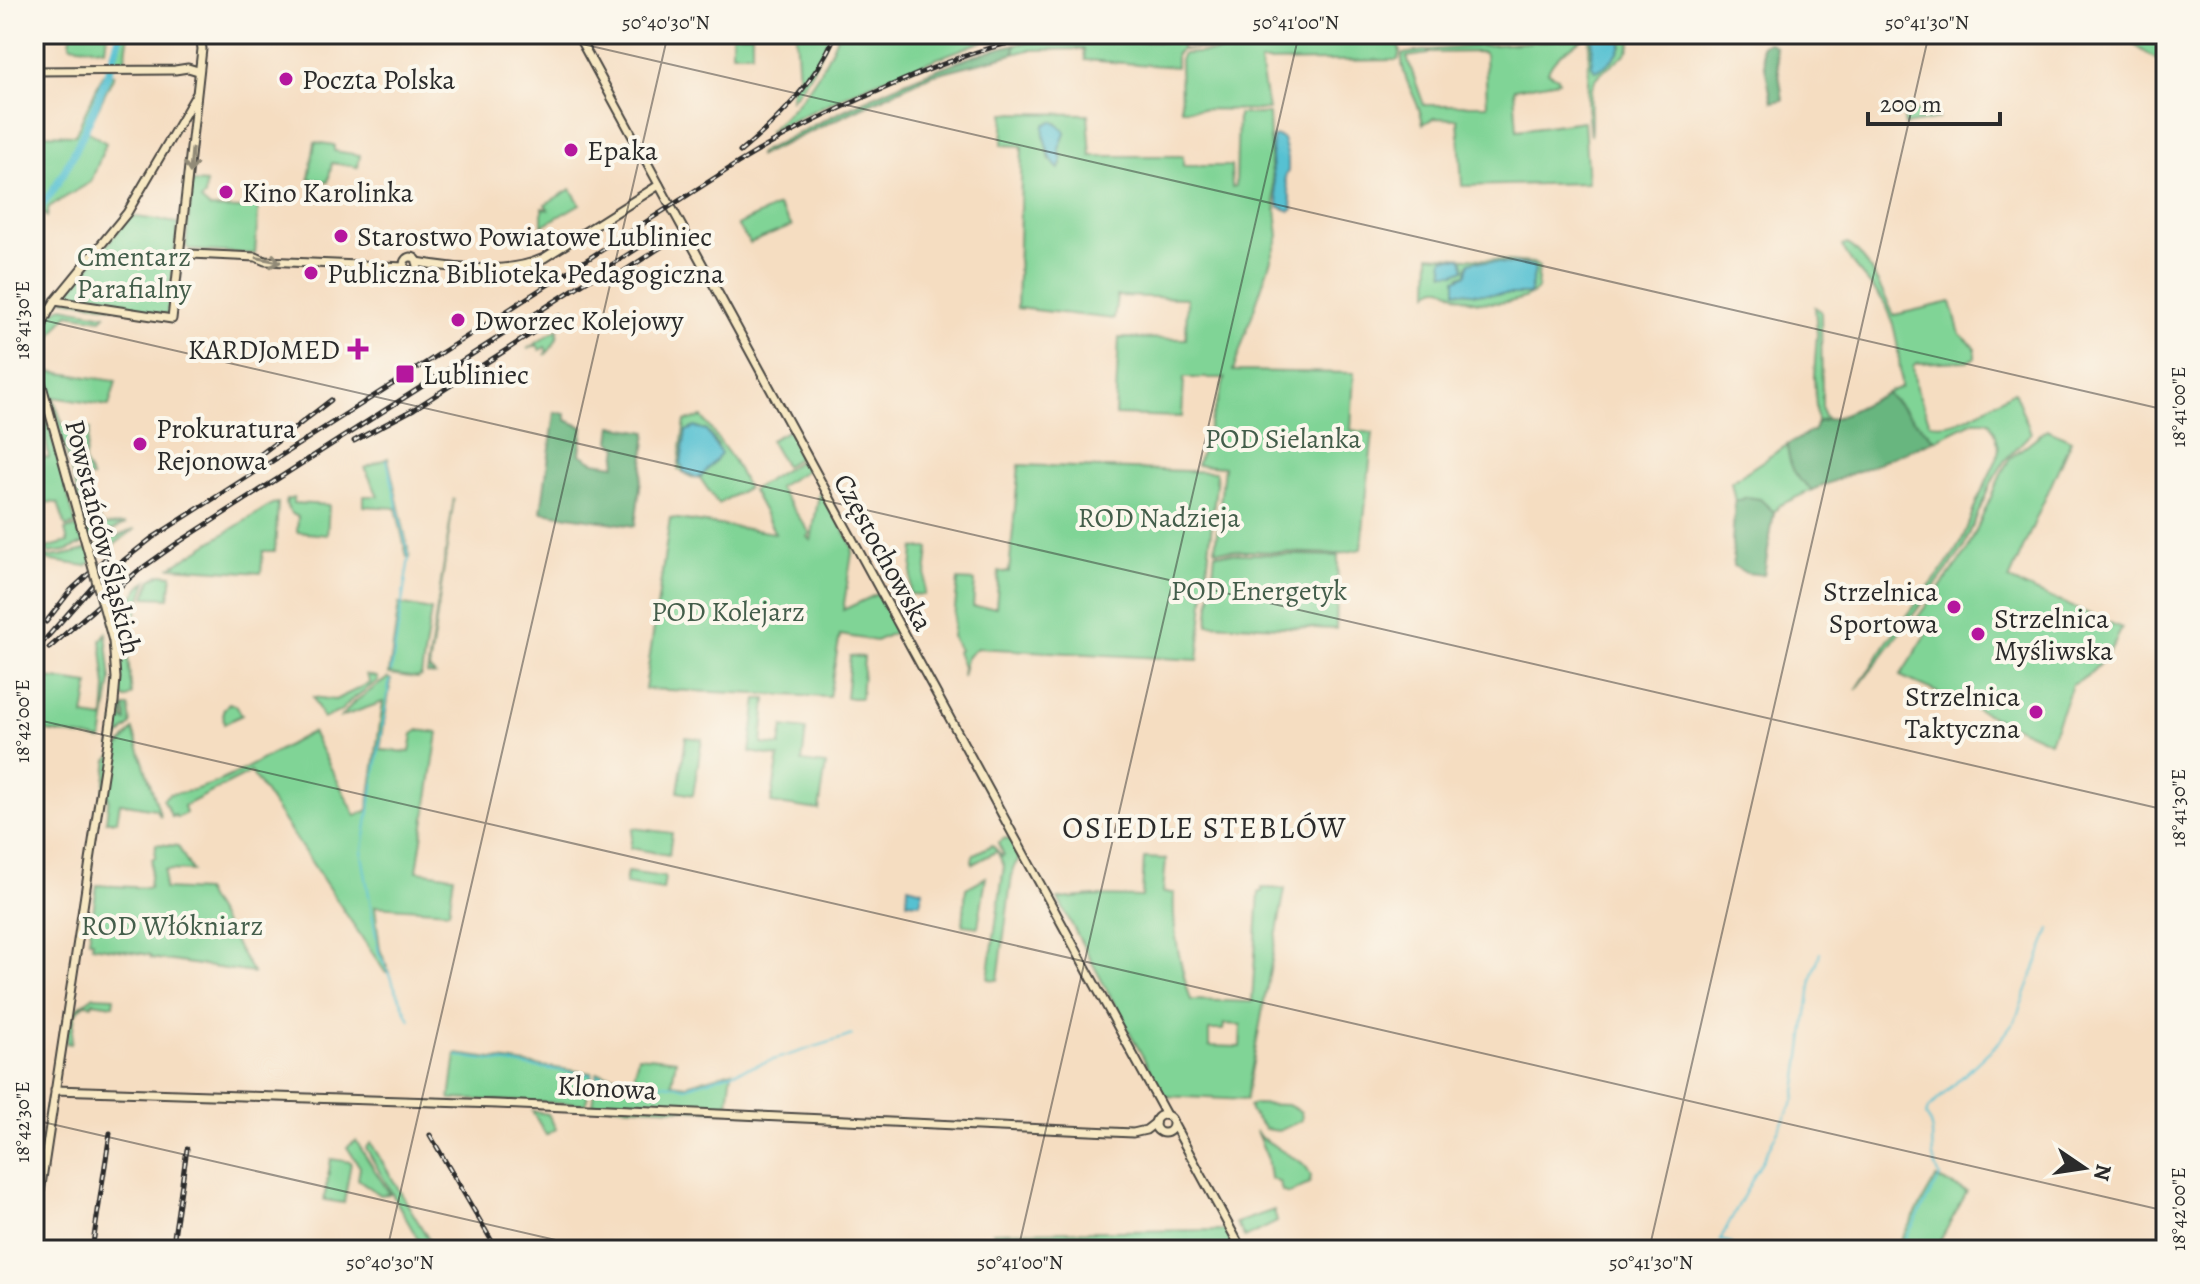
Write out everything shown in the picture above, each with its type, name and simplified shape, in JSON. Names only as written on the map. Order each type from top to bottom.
[{"type":"main road","points":[[191,71],[202,49],[200,34]]},
{"type":"main road","name":"Częstochowska","points":[[577,34],[1154,1091],[1161,1124]]},
{"type":"main road","points":[[191,71],[202,49]]},
{"type":"main road","points":[[34,71],[191,71]]},
{"type":"main road","points":[[191,71],[197,82],[183,246],[191,254],[256,257],[265,261],[405,267],[405,261],[409,258],[417,265],[521,267],[544,258],[659,185]]},
{"type":"main road","name":"Powstańców Śląskich","points":[[34,1232],[116,678],[113,641],[37,365],[38,336],[55,301],[127,213],[196,95]]},
{"type":"main road","name":"Powstańców Śląskich","points":[[177,131],[194,117]]},
{"type":"main road","points":[[177,131],[194,131]]},
{"type":"main road","points":[[55,301],[172,319],[179,245],[184,228]]},
{"type":"main road","points":[[178,271],[182,258],[191,254]]},
{"type":"main road","name":"Klonowa","points":[[55,1090],[497,1104],[1133,1133],[1161,1124]]},
{"type":"main road","points":[[1161,1124],[1173,1120],[1242,1250]]},
{"type":"main road","points":[[1161,1124],[1174,1125]]},
{"type":"main road","points":[[1161,1124],[1186,1148]]},
{"type":"green space","points":[[71,34],[107,34],[105,49],[70,45]]},
{"type":"green space","points":[[122,34],[129,34],[124,65],[113,65]]},
{"type":"green space","points":[[732,34],[752,34],[752,53],[732,53]]},
{"type":"green space","points":[[796,34],[830,34],[809,77],[791,99],[792,82],[799,81]]},
{"type":"green space","points":[[838,34],[983,34],[984,37],[1002,34],[870,84],[768,132],[809,88]]},
{"type":"green space","points":[[1290,34],[1394,34],[1400,50],[1398,60],[1260,62],[1268,110],[1181,109],[1180,59],[1183,54],[1243,50],[1290,38]]},
{"type":"green space","points":[[1590,34],[1593,34],[1592,66],[1599,70],[1622,46],[1623,34],[1631,34],[1631,42],[1625,54],[1602,72],[1593,84],[1590,136],[1587,106]]},
{"type":"green space","points":[[2166,34],[2166,66],[2119,35]]},
{"type":"green space","points":[[1584,38],[1550,66],[1548,72],[1558,77],[1559,81],[1514,89],[1517,130],[1584,121],[1588,183],[1462,186],[1458,119],[1434,118],[1423,124],[1404,72],[1402,54],[1428,50]],"holes":[[[1483,52],[1487,105],[1424,105],[1407,57],[1430,53]]]},
{"type":"green space","points":[[1047,40],[1181,42],[1181,49],[1194,49],[1180,50],[1176,54],[1176,67],[1085,60],[1084,49],[1029,50],[1014,54],[1015,44]]},
{"type":"green space","points":[[1768,42],[1775,46],[1783,100],[1772,102],[1761,46]]},
{"type":"green space","points":[[1015,44],[1014,54],[931,75],[759,156],[759,153],[884,91],[948,65]]},
{"type":"green space","points":[[103,74],[114,75],[87,131],[106,143],[91,182],[49,207],[47,217],[42,212],[34,220],[34,150],[39,150],[39,134],[75,135]]},
{"type":"green space","points":[[1935,108],[1938,119],[1905,125],[1903,114]]},
{"type":"green space","name":"POD Sielanka","points":[[1004,113],[1088,114],[1091,156],[1183,156],[1183,166],[1231,166],[1232,187],[1236,186],[1238,114],[1269,114],[1279,236],[1233,371],[1354,373],[1351,430],[1373,433],[1361,549],[1338,554],[1215,550],[1224,467],[1197,465],[1225,378],[1184,378],[1182,417],[1115,415],[1119,338],[1186,339],[1187,298],[1117,296],[1114,319],[1017,308],[1022,146],[1002,145]],"holes":[[[1056,123],[1065,133],[1059,149],[1062,165],[1050,160],[1044,136]]]},
{"type":"green space","points":[[315,142],[334,145],[334,151],[360,155],[358,167],[332,163],[328,182],[309,179]]},
{"type":"green space","points":[[192,182],[206,183],[205,197],[201,200],[210,208],[240,209],[253,197],[259,200],[255,254],[190,250],[186,246]]},
{"type":"green space","points":[[571,189],[580,204],[542,226],[542,208],[548,209],[545,204]]},
{"type":"green space","points":[[778,206],[792,226],[750,243],[737,225]]},
{"type":"green space","name":"Cmentarz Parafialny","points":[[130,216],[178,223],[167,315],[63,299]]},
{"type":"green space","points":[[1847,244],[1867,264],[1894,315],[1951,302],[1960,334],[1975,347],[1975,358],[1967,361],[1916,363],[1913,366],[1916,388],[1930,423],[1939,425],[1961,420],[2014,391],[2031,433],[2005,460],[1990,485],[1963,549],[1856,690],[1887,642],[1952,557],[1963,538],[1999,448],[1989,421],[1974,421],[1935,440],[1886,393],[1901,387],[1895,331],[1883,301],[1846,254],[1842,246]]},
{"type":"green space","points":[[1430,255],[1533,263],[1539,267],[1537,289],[1522,299],[1491,303],[1460,297],[1440,287],[1429,293]],"holes":[[[1445,258],[1462,258],[1465,269],[1455,273],[1444,272]],[[1476,261],[1526,264],[1523,294],[1456,291],[1460,276],[1467,274],[1468,265]]]},
{"type":"green space","points":[[63,307],[105,315],[101,319],[68,314],[46,347],[44,362],[46,371],[116,381],[109,406],[53,397],[63,425],[90,429],[84,462],[92,478],[85,478],[96,515],[104,525],[126,524],[66,551],[48,553],[46,548],[68,542],[65,530],[77,527],[81,538],[88,535],[86,524],[95,520],[85,521],[42,366],[41,349],[46,323],[56,310]]},
{"type":"green space","points":[[1815,307],[1821,311],[1822,405],[1823,415],[1827,419],[1817,422],[1814,377]]},
{"type":"green space","points":[[558,329],[554,343],[545,355],[545,347],[540,350],[537,345],[527,349]]},
{"type":"green space","points":[[34,373],[76,524],[66,527],[58,503],[43,502],[40,515],[34,514],[34,457],[49,458],[43,422],[34,421]]},
{"type":"green space","points":[[1886,393],[1935,440],[1812,490],[1806,486],[1794,471],[1787,445],[1814,430],[1817,422],[1838,417]]},
{"type":"green space","points":[[555,412],[566,414],[566,420],[583,427],[580,454],[594,462],[615,465],[618,447],[610,441],[612,426],[647,432],[635,526],[541,512]]},
{"type":"green space","points":[[702,417],[734,461],[747,488],[718,504],[700,478],[691,477],[678,469],[685,421]],"holes":[[[698,428],[706,430],[718,446],[692,476],[684,472]]]},
{"type":"green space","points":[[2047,429],[2071,440],[2009,580],[2122,628],[2102,661],[2072,685],[2050,742],[1900,676],[1930,629],[1917,618],[1967,551],[2010,458]]},
{"type":"green space","points":[[789,430],[801,450],[798,458],[785,466],[770,440]]},
{"type":"green space","points":[[1787,445],[1795,470],[1812,490],[1780,505],[1774,512],[1756,499],[1735,502],[1731,482]]},
{"type":"green space","points":[[388,458],[410,557],[407,557],[396,508],[364,506],[364,496],[378,496],[365,468]]},
{"type":"green space","name":"POD Kolejarz","points":[[801,460],[810,468],[778,487],[810,533],[807,537],[811,541],[819,494],[823,492],[853,547],[843,610],[877,594],[898,631],[876,641],[840,635],[829,697],[645,689],[670,518],[775,533],[752,490]]},
{"type":"green space","name":"ROD Nadzieja","points":[[1019,465],[1217,474],[1198,660],[977,648],[966,658],[962,677],[959,650],[952,637],[958,580],[975,581],[973,607],[996,607],[999,572],[1009,572]]},
{"type":"green space","points":[[1747,497],[1760,499],[1774,512],[1764,575],[1746,573],[1734,566],[1735,502]]},
{"type":"green space","points":[[294,498],[293,503],[329,505],[327,535],[297,532],[298,517],[286,503],[286,500]]},
{"type":"green space","points":[[454,498],[429,669],[435,675],[427,674]]},
{"type":"green space","points":[[278,503],[275,551],[263,551],[261,573],[171,567],[272,504]]},
{"type":"green space","points":[[135,529],[86,566],[38,557],[76,552]]},
{"type":"green space","points":[[914,548],[929,548],[924,595],[910,594]]},
{"type":"green space","name":"POD Energetyk","points":[[1215,553],[1338,556],[1336,629],[1208,624]]},
{"type":"green space","points":[[161,574],[172,575],[169,598],[145,597],[151,580]]},
{"type":"green space","points":[[147,581],[130,630],[131,602],[136,591]]},
{"type":"green space","points":[[399,604],[431,610],[421,676],[417,678],[389,674]]},
{"type":"green space","points":[[122,622],[128,655],[120,656],[114,627]]},
{"type":"green space","points":[[106,633],[111,680],[102,740],[34,729],[34,676],[89,684],[84,716],[104,719],[106,687],[101,640]]},
{"type":"green space","points":[[850,656],[864,657],[861,698],[846,698]]},
{"type":"green space","points":[[128,658],[132,695],[126,699],[120,694],[120,659]]},
{"type":"green space","points":[[366,675],[377,677],[378,681],[341,711],[323,719],[313,697],[335,700],[370,683]]},
{"type":"green space","points":[[388,678],[391,680],[380,750],[410,752],[413,734],[419,730],[438,733],[417,871],[454,876],[449,911],[375,906],[380,949],[389,972],[385,972],[251,772],[184,806],[186,813],[177,818],[175,815],[172,817],[163,799],[169,794],[224,779],[312,732],[356,816],[368,810],[383,702],[341,717],[353,703]]},
{"type":"green space","points":[[757,699],[766,699],[762,744],[780,746],[783,727],[806,730],[802,762],[826,765],[819,810],[771,803],[779,757],[750,752]]},
{"type":"green space","points":[[229,703],[237,706],[242,715],[224,724],[223,710]]},
{"type":"green space","points":[[125,707],[129,707],[131,725],[111,745],[116,715],[123,708],[123,720],[126,721]]},
{"type":"green space","points":[[133,730],[161,817],[155,809],[120,803],[117,821],[106,821],[109,797],[103,796],[108,760]]},
{"type":"green space","points":[[686,737],[702,739],[693,795],[678,792]]},
{"type":"green space","points":[[633,828],[672,833],[669,855],[630,848]]},
{"type":"green space","points":[[1005,838],[1014,841],[1021,856],[1013,868],[998,980],[988,979],[1004,866],[997,851],[973,864],[972,860],[974,854],[992,845],[1004,855],[998,843]]},
{"type":"green space","name":"ROD Włókniarz","points":[[156,844],[178,846],[192,871],[165,870],[164,889],[204,891],[253,973],[92,946],[93,940],[89,940],[97,885],[149,888]]},
{"type":"green space","points":[[1144,858],[1166,859],[1163,893],[1174,893],[1178,947],[1191,1000],[1252,1002],[1259,892],[1262,888],[1285,889],[1246,1100],[1164,1096],[1058,899],[1142,897]],"holes":[[[1224,1024],[1241,1025],[1240,1047],[1209,1046],[1209,1030],[1223,1030]]]},
{"type":"green space","points":[[627,872],[665,877],[663,890],[625,884]]},
{"type":"green space","points":[[986,877],[978,927],[963,925],[966,888]]},
{"type":"green space","points":[[94,996],[114,997],[113,1005],[85,1004],[75,1014],[71,1044],[66,1043],[69,1014]]},
{"type":"green space","points":[[456,1054],[592,1073],[586,1104],[450,1099]]},
{"type":"green space","points":[[638,1056],[676,1060],[672,1083],[687,1085],[732,1071],[727,1111],[593,1105],[597,1073],[634,1078]]},
{"type":"green space","points":[[1288,1105],[1301,1112],[1302,1120],[1279,1131],[1265,1129],[1250,1111],[1249,1106]]},
{"type":"green space","points":[[532,1111],[548,1114],[556,1129],[546,1135]]},
{"type":"green space","points":[[1256,1131],[1261,1138],[1303,1163],[1311,1176],[1309,1184],[1288,1194],[1282,1191],[1280,1183],[1270,1178],[1267,1157]]},
{"type":"green space","points":[[356,1141],[390,1194],[380,1195],[358,1179],[360,1167],[347,1147]]},
{"type":"green space","points":[[371,1143],[429,1240],[429,1250],[424,1250],[366,1148]]},
{"type":"green space","points":[[331,1159],[351,1162],[344,1203],[324,1200]]},
{"type":"green space","points":[[1936,1178],[1967,1192],[1935,1250],[1895,1250]]},
{"type":"green space","points":[[1274,1210],[1277,1222],[1245,1238],[1236,1223]]},
{"type":"green space","points":[[1226,1230],[1237,1250],[1004,1250],[993,1232]]},
{"type":"water","points":[[1593,34],[1623,34],[1615,56],[1596,71],[1592,66]]},
{"type":"water","points":[[1052,121],[1065,133],[1059,149],[1062,160],[1059,169],[1050,156],[1044,136],[1044,125]]},
{"type":"water","points":[[1273,137],[1283,139],[1288,158],[1285,177],[1293,209],[1290,211],[1279,207],[1276,190],[1272,146]]},
{"type":"water","points":[[1445,258],[1462,258],[1465,269],[1445,273]]},
{"type":"water","points":[[1469,263],[1533,266],[1535,270],[1529,294],[1456,291],[1456,279],[1467,274]]},
{"type":"water","points":[[695,427],[706,430],[721,454],[697,478],[684,472],[681,463],[686,431]]},
{"type":"water","points":[[908,886],[923,890],[920,903],[907,902]]},
{"type":"waterway","points":[[34,213],[47,199],[73,155],[97,102],[120,34]]},
{"type":"waterway","points":[[387,460],[409,558],[391,672]]},
{"type":"waterway","points":[[390,680],[362,855],[379,953],[410,1020]]},
{"type":"waterway","points":[[1899,1250],[1940,1177],[1933,1157],[1932,1130],[1926,1115],[1928,1109],[1999,1042],[2015,1021],[2050,929]]},
{"type":"waterway","points":[[1732,1250],[1732,1243],[1720,1240],[1795,1099],[1812,978],[1820,953]]},
{"type":"waterway","points":[[597,1075],[686,1087],[853,1035]]},
{"type":"waterway","points":[[457,1056],[591,1075]]},
{"type":"waterway","points":[[2156,1250],[2166,1238]]},
{"type":"railway","points":[[740,152],[795,99],[836,34]]},
{"type":"railway","points":[[34,652],[95,583],[152,538],[738,163],[802,127],[913,76],[1009,43],[1064,37],[1177,40],[1219,34]]},
{"type":"railway","points":[[1210,39],[1255,34]]},
{"type":"railway","points":[[49,648],[138,571],[176,544],[663,232]]},
{"type":"railway","points":[[615,277],[675,238]]},
{"type":"railway","points":[[354,441],[414,409],[559,316]]},
{"type":"railway","points":[[252,461],[331,400]]},
{"type":"railway","points":[[46,622],[71,590],[106,558]]},
{"type":"railway","points":[[92,1250],[110,1133]]},
{"type":"railway","points":[[430,1135],[497,1250]]},
{"type":"railway","points":[[172,1250],[187,1149]]},
{"type":"place","name":"Poczta Polska","points":[[286,79]]},
{"type":"place","name":"Epaka","points":[[571,150]]},
{"type":"place","name":"Kino Karolinka","points":[[226,192]]},
{"type":"place","name":"Starostwo Powiatowe Lubliniec","points":[[341,236]]},
{"type":"place","name":"Publiczna Biblioteka Pedagogiczna","points":[[311,273]]},
{"type":"place","name":"Dworzec Kolejowy","points":[[458,320]]},
{"type":"place","name":"KARDJoMED","points":[[358,349]]},
{"type":"place","name":"Lubliniec","points":[[405,374]]},
{"type":"place","name":"Prokuratura Rejonowa","points":[[140,444]]},
{"type":"place","name":"Strzelnica Sportowa","points":[[1954,607]]},
{"type":"place","name":"Strzelnica Myśliwska","points":[[1978,634]]},
{"type":"place","name":"Strzelnica Taktyczna","points":[[2036,712]]},
{"type":"district","name":"OSIEDLE STEBLÓW","points":[[1205,828]]}]
